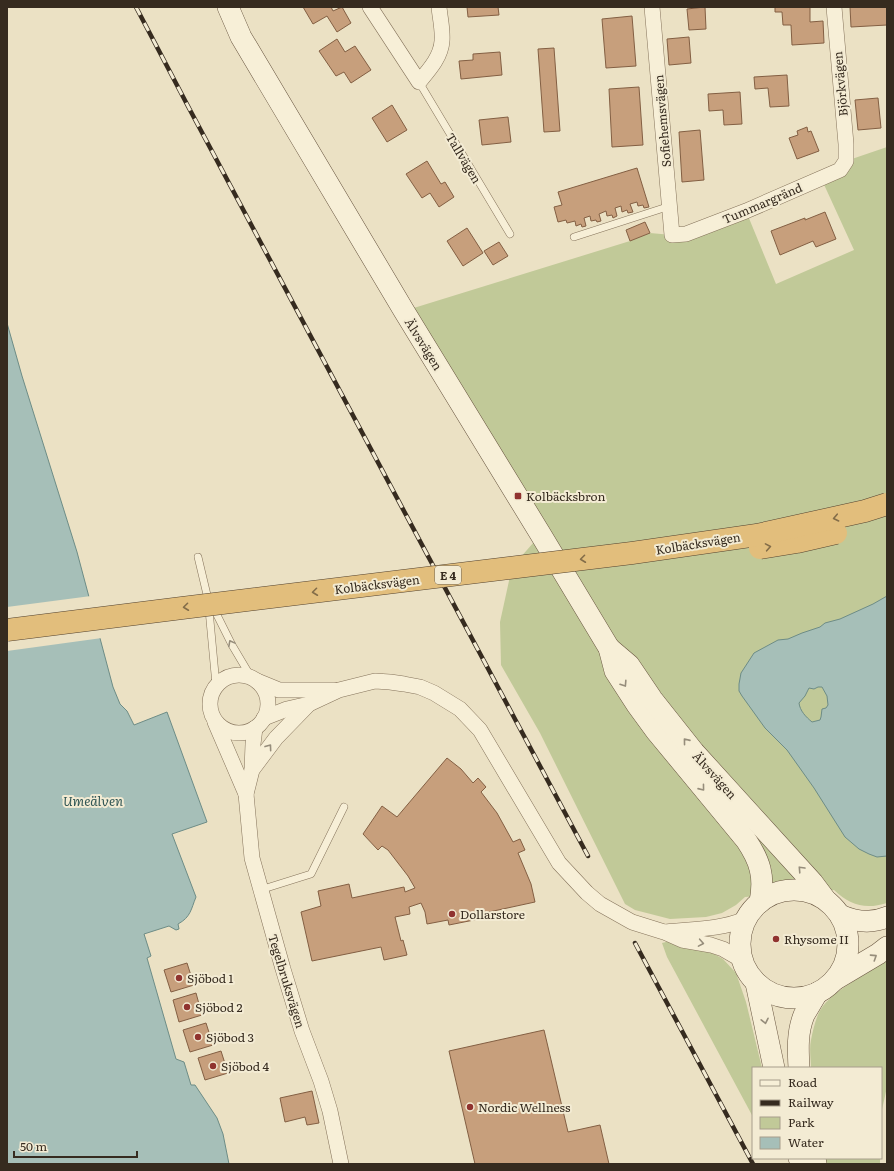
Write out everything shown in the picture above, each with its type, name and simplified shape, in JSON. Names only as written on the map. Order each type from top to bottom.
[{"type":"highway","name":"Kolbäcksvägen","points":[[7,630],[640,552],[756,535],[866,511],[887,504]]},
{"type":"highway","name":"Kolbäcksvägen","points":[[7,644],[665,563],[796,542],[887,519]]},
{"type":"main road","name":"Älvsvägen","points":[[212,7],[216,13],[241,37]]},
{"type":"main road","name":"Älvsvägen","points":[[228,7],[241,37],[404,311],[609,648],[615,671],[637,704],[680,762],[746,840],[755,854],[763,879],[760,902]]},
{"type":"main road","name":"Älvsvägen","points":[[609,648],[629,665],[652,698],[690,746],[813,883],[825,899]]},
{"type":"main road","points":[[836,979],[845,964],[848,949],[847,930],[840,915],[833,906],[816,894],[792,889],[775,893],[760,902],[746,919],[741,932],[740,947],[742,960],[746,970],[756,983],[774,994],[797,998],[817,993],[836,979],[887,947]]},
{"type":"main road","points":[[840,915],[852,920],[875,922],[887,918]]},
{"type":"main road","points":[[756,983],[774,1067]]},
{"type":"main road","points":[[800,1067],[798,1048],[799,1035],[804,1015],[817,993]]},
{"type":"street","name":"Tallvägen","points":[[370,7],[419,82]]},
{"type":"street","points":[[419,82],[433,65],[439,53],[442,42],[439,7]]},
{"type":"street","name":"Sofiehemsvägen","points":[[652,7],[672,235]]},
{"type":"street","name":"Björkvägen","points":[[834,7],[846,144],[846,161]]},
{"type":"street","name":"Tummargränd","points":[[672,235],[686,234],[746,211],[840,170],[846,161]]},
{"type":"street","points":[[339,690],[279,690],[242,674],[227,677],[216,685],[212,691],[209,703],[215,721],[226,730],[236,733],[245,732],[287,709],[309,704],[339,690],[375,682],[390,682],[420,687],[441,697],[460,709],[480,730],[559,864],[574,881],[600,904],[616,914],[643,927],[664,932],[682,940],[711,945],[723,949],[742,960]]},
{"type":"street","points":[[252,770],[253,744],[260,723],[267,711],[268,698],[262,687],[254,679]]},
{"type":"street","name":"Tegelbruksvägen","points":[[246,794],[252,770],[276,738],[309,704]]},
{"type":"street","name":"Tegelbruksvägen","points":[[215,721],[246,794],[252,858],[260,890],[302,1031],[322,1081],[341,1164]]},
{"type":"street","points":[[664,932],[718,928],[746,919]]},
{"type":"lane","name":"Tallvägen","points":[[419,82],[510,234]]},
{"type":"lane","points":[[574,237],[670,206]]},
{"type":"lane","points":[[198,557],[208,599],[216,685]]},
{"type":"lane","points":[[208,599],[232,645],[254,679]]},
{"type":"lane","points":[[260,890],[311,874],[344,806]]},
{"type":"green space","points":[[887,147],[887,903],[872,906],[858,905],[852,903],[834,890],[745,897],[736,905],[722,913],[706,917],[670,919],[635,910],[625,904],[540,733],[501,665],[500,622],[512,567],[541,534],[404,311],[630,241],[650,233],[672,235],[746,211],[776,284],[854,250],[821,178],[846,161]]},
{"type":"green space","points":[[670,941],[709,951],[723,959],[736,973],[746,1002],[762,1067],[752,1067],[752,1115],[667,957],[662,943]]},
{"type":"green space","points":[[887,959],[887,1087],[882,1110],[882,1067],[811,1067],[810,1047],[815,1023],[823,1006],[837,992]]},
{"type":"green space","points":[[824,1159],[880,1159],[880,1164],[826,1164]]},
{"type":"water","name":"Umeälven","points":[[7,323],[77,552],[113,687],[120,704],[127,711],[134,725],[167,712],[207,822],[172,834],[196,897],[190,912],[186,919],[178,924],[179,929],[176,930],[169,926],[144,934],[151,956],[147,958],[176,1059],[184,1062],[191,1085],[195,1085],[217,1118],[223,1134],[229,1164],[7,1164]]},
{"type":"water","points":[[887,596],[887,856],[877,857],[859,849],[845,837],[814,788],[787,750],[765,728],[739,691],[741,673],[754,653],[778,640],[788,639],[820,627],[825,623],[840,619]],"holes":[[[822,687],[827,696],[828,705],[826,708],[822,709],[820,720],[812,722],[802,711],[799,703],[809,688],[814,689]]]},
{"type":"pier","points":[[91,596],[102,638],[7,651],[7,607]]},
{"type":"building","points":[[303,7],[331,7],[333,11],[342,7],[351,23],[337,32],[327,16],[313,24]]},
{"type":"building","points":[[467,7],[498,7],[499,15],[468,17]]},
{"type":"building","points":[[705,7],[706,29],[689,30],[687,9]]},
{"type":"building","points":[[775,7],[810,7],[810,22],[823,21],[824,43],[792,45],[791,25],[783,25],[782,12],[775,12]]},
{"type":"building","points":[[850,7],[887,7],[887,25],[851,27]]},
{"type":"building","points":[[632,16],[636,66],[606,68],[602,19]]},
{"type":"building","points":[[689,37],[691,63],[669,65],[667,39]]},
{"type":"building","points":[[337,39],[345,52],[355,46],[371,70],[351,83],[344,72],[336,76],[319,51]]},
{"type":"building","points":[[554,48],[560,131],[544,132],[538,49]]},
{"type":"building","points":[[500,52],[502,75],[461,79],[459,61],[473,60],[473,54]]},
{"type":"building","points":[[787,75],[789,106],[770,107],[768,88],[755,89],[754,77]]},
{"type":"building","points":[[639,87],[643,145],[612,147],[609,89]]},
{"type":"building","points":[[740,92],[742,124],[724,125],[723,110],[709,111],[708,94]]},
{"type":"building","points":[[878,98],[881,128],[858,130],[855,100]]},
{"type":"building","points":[[392,105],[407,130],[387,142],[372,118]]},
{"type":"building","points":[[508,117],[511,142],[482,145],[479,120]]},
{"type":"building","points":[[807,127],[808,132],[811,131],[819,151],[797,159],[789,138],[798,135],[797,131]]},
{"type":"building","points":[[700,130],[704,180],[682,182],[679,132]]},
{"type":"building","points":[[427,161],[441,184],[445,182],[454,197],[439,207],[430,193],[422,198],[406,174]]},
{"type":"building","points":[[637,168],[649,207],[644,208],[643,205],[638,206],[637,202],[630,204],[633,212],[628,213],[627,210],[622,212],[621,206],[615,208],[617,216],[613,218],[612,215],[607,216],[606,211],[599,214],[601,221],[591,221],[590,216],[584,218],[586,226],[582,227],[581,224],[576,226],[575,221],[567,223],[566,220],[558,222],[554,207],[562,205],[558,192]]},
{"type":"building","points":[[825,212],[836,239],[816,247],[813,241],[780,255],[771,231]]},
{"type":"building","points":[[645,222],[650,233],[630,241],[626,230]]},
{"type":"building","points":[[467,228],[483,253],[463,266],[447,241]]},
{"type":"building","points":[[499,242],[508,256],[493,265],[484,251]]},
{"type":"building","points":[[447,758],[461,769],[473,783],[478,778],[486,787],[481,792],[497,813],[513,842],[520,839],[525,850],[518,853],[531,884],[535,902],[489,912],[489,917],[449,925],[448,920],[427,924],[425,912],[421,903],[409,907],[410,914],[395,917],[401,941],[403,940],[407,955],[384,960],[381,947],[312,961],[301,912],[321,906],[318,891],[349,884],[352,898],[404,887],[405,892],[415,888],[408,876],[388,850],[382,846],[378,850],[363,834],[382,806],[397,817]]},
{"type":"building","name":"Sjöbod 1","points":[[187,963],[194,985],[171,992],[164,970]]},
{"type":"building","name":"Sjöbod 2","points":[[196,993],[202,1015],[179,1022],[173,1000]]},
{"type":"building","name":"Sjöbod 3","points":[[206,1023],[213,1045],[190,1052],[183,1030]]},
{"type":"building","points":[[544,1030],[568,1132],[600,1125],[609,1164],[475,1164],[449,1051]]},
{"type":"building","name":"Sjöbod 4","points":[[221,1051],[228,1073],[205,1080],[198,1058]]},
{"type":"building","points":[[312,1091],[319,1123],[307,1125],[305,1117],[285,1122],[280,1098]]},
{"type":"railway","points":[[136,7],[588,856]]},
{"type":"railway","points":[[635,943],[753,1164]]},
{"type":"place","name":"Kolbäcksbron","points":[[518,496]]},
{"type":"place","name":"Dollarstore","points":[[452,914]]},
{"type":"place","name":"Rhysome II","points":[[776,939]]},
{"type":"place","name":"Sjöbod 1","points":[[179,978]]},
{"type":"place","name":"Sjöbod 2","points":[[187,1007]]},
{"type":"place","name":"Sjöbod 3","points":[[198,1037]]},
{"type":"place","name":"Sjöbod 4","points":[[213,1066]]},
{"type":"place","name":"Nordic Wellness","points":[[470,1107]]}]
